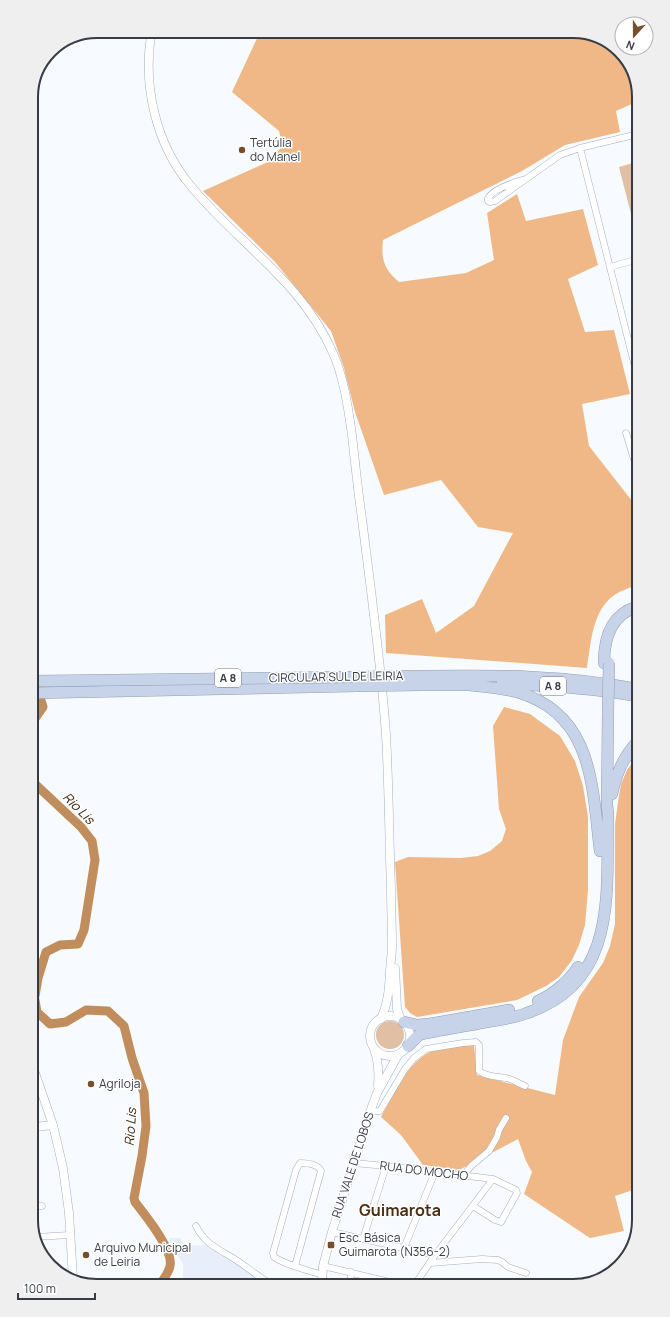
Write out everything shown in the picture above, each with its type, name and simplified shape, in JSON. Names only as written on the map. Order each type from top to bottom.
[{"type":"highway","points":[[408,1046],[419,1035],[528,1013],[545,1006],[557,999],[577,981],[593,958],[603,929],[606,901],[608,814],[605,641],[614,623],[625,612],[632,609]]},
{"type":"highway","points":[[606,663],[614,633],[620,624],[632,616]]},
{"type":"highway","name":"CIRCULAR SUL DE LEIRIA","points":[[38,693],[528,676],[571,679],[632,687]]},
{"type":"highway","name":"CIRCULAR SUL DE LEIRIA","points":[[38,681],[422,680],[468,685],[497,684],[560,686],[632,695]]},
{"type":"highway","points":[[616,684],[632,684]]},
{"type":"highway","points":[[468,685],[505,689],[534,698],[548,707],[567,724],[580,746],[591,779],[600,852]]},
{"type":"highway","points":[[403,1021],[417,1025],[429,1024],[517,1008],[541,999],[563,984],[577,969],[593,939],[598,910],[606,713]]},
{"type":"highway","points":[[608,814],[616,775],[626,756],[632,748]]},
{"type":"main road","points":[[151,38],[149,70],[152,103],[162,135],[174,162],[189,184],[299,297],[318,324],[333,353],[341,376],[348,408],[376,637],[386,732],[388,770],[392,948],[388,997],[381,1019],[372,1028],[370,1034],[371,1041],[378,1058],[379,1070],[377,1093]]},
{"type":"main road","points":[[377,1093],[398,1055],[408,1046],[410,1036],[409,1031],[397,1009],[392,948]]},
{"type":"main road","points":[[381,1019],[391,1016],[403,1021]]},
{"type":"main road","points":[[373,1047],[377,1051],[387,1056],[398,1055]]},
{"type":"main road","points":[[38,1082],[53,1125],[62,1162],[66,1187],[70,1235],[71,1273]]},
{"type":"main road","name":"RUA VALE DE LOBOS","points":[[323,1279],[323,1266],[332,1232],[377,1093]]},
{"type":"main road","points":[[38,1127],[53,1125]]},
{"type":"street","points":[[526,179],[506,186],[491,194],[488,201],[495,201],[560,155],[580,148],[632,135]]},
{"type":"street","points":[[580,148],[632,354]]},
{"type":"street","points":[[610,267],[632,261]]},
{"type":"street","points":[[626,433],[632,453]]},
{"type":"street","points":[[370,1112],[380,1111],[405,1069],[414,1058],[426,1049],[440,1046],[476,1042],[479,1045],[479,1071],[484,1074],[510,1079],[525,1086]]},
{"type":"street","points":[[464,1175],[471,1166],[489,1151],[506,1118]]},
{"type":"street","points":[[295,1266],[321,1171],[317,1166],[304,1163],[300,1163],[296,1170],[273,1253],[274,1257],[278,1260],[295,1266],[323,1275]]},
{"type":"street","name":"RUA DO MOCHO","points":[[354,1163],[493,1179],[516,1190],[518,1193],[501,1222],[473,1206]]},
{"type":"street","points":[[363,1239],[386,1166]]},
{"type":"street","points":[[404,1248],[435,1172]]},
{"type":"street","points":[[419,1279],[435,1255],[493,1179]]},
{"type":"street","points":[[196,1226],[207,1242],[264,1279]]},
{"type":"street","points":[[332,1232],[435,1255]]},
{"type":"street","points":[[41,1237],[70,1235]]},
{"type":"street","points":[[430,1263],[482,1259],[498,1260],[508,1268],[526,1273]]},
{"type":"street","points":[[323,1266],[378,1279]]},
{"type":"street","points":[[350,1279],[351,1272]]},
{"type":"shaded area","points":[[257,38],[576,38],[599,44],[614,54],[620,61],[631,86],[632,104],[616,111],[620,132],[565,145],[522,171],[383,240],[383,259],[390,273],[399,282],[466,273],[494,260],[487,213],[517,194],[526,221],[583,209],[598,265],[568,279],[585,332],[614,330],[630,394],[582,404],[589,446],[632,501],[632,587],[621,591],[608,600],[597,617],[587,668],[386,653],[385,615],[422,599],[436,633],[474,606],[513,533],[478,527],[441,480],[384,495],[355,412],[344,368],[331,331],[275,262],[203,191],[270,161],[280,149],[281,139],[279,131],[232,92]]},
{"type":"shaded area","points":[[632,163],[632,218],[619,167]]},
{"type":"shaded area","points":[[504,707],[530,714],[560,736],[575,761],[583,786],[588,817],[588,890],[585,925],[579,945],[572,960],[559,977],[546,986],[517,1000],[417,1017],[410,1013],[405,1007],[395,862],[408,857],[461,858],[478,856],[490,851],[502,841],[506,829],[499,809],[493,726]]},
{"type":"shaded area","points":[[632,763],[632,1190],[615,1196],[624,1231],[590,1238],[524,1194],[532,1172],[526,1161],[518,1139],[459,1170],[423,1165],[401,1135],[381,1117],[397,1088],[417,1061],[434,1050],[449,1047],[474,1045],[477,1075],[555,1095],[563,1040],[579,997],[603,963],[610,946],[615,924],[615,824],[621,784]]},
{"type":"shaded area","points":[[390,1021],[400,1025],[404,1035],[400,1045],[390,1049],[380,1045],[376,1035],[380,1025]]},
{"type":"shaded area","points":[[169,1238],[181,1238],[184,1246],[206,1245],[226,1256],[260,1279],[183,1279],[183,1264],[170,1243]]},
{"type":"waterway","name":"Rio Lis","points":[[38,690],[43,707],[38,714]]},
{"type":"waterway","name":"Rio Lis","points":[[38,787],[81,827],[92,841],[95,860],[84,930],[78,944],[60,945],[46,952],[38,978]]},
{"type":"waterway","name":"Rio Lis","points":[[38,1013],[50,1024],[66,1022],[86,1010],[108,1011],[124,1026],[132,1058],[144,1093],[146,1126],[134,1198],[135,1202],[152,1224],[168,1251],[170,1266],[163,1279]]},
{"type":"place","name":"Tertúlia do Manel","points":[[242,150]]},
{"type":"place","name":"Agriloja","points":[[91,1084]]},
{"type":"place","name":"Esc. Básica Guimarota (N356-2)","points":[[331,1245]]},
{"type":"place","name":"Arquivo Municipal de Leiria","points":[[86,1255]]},
{"type":"district","name":"Guimarota","points":[[400,1210]]}]
